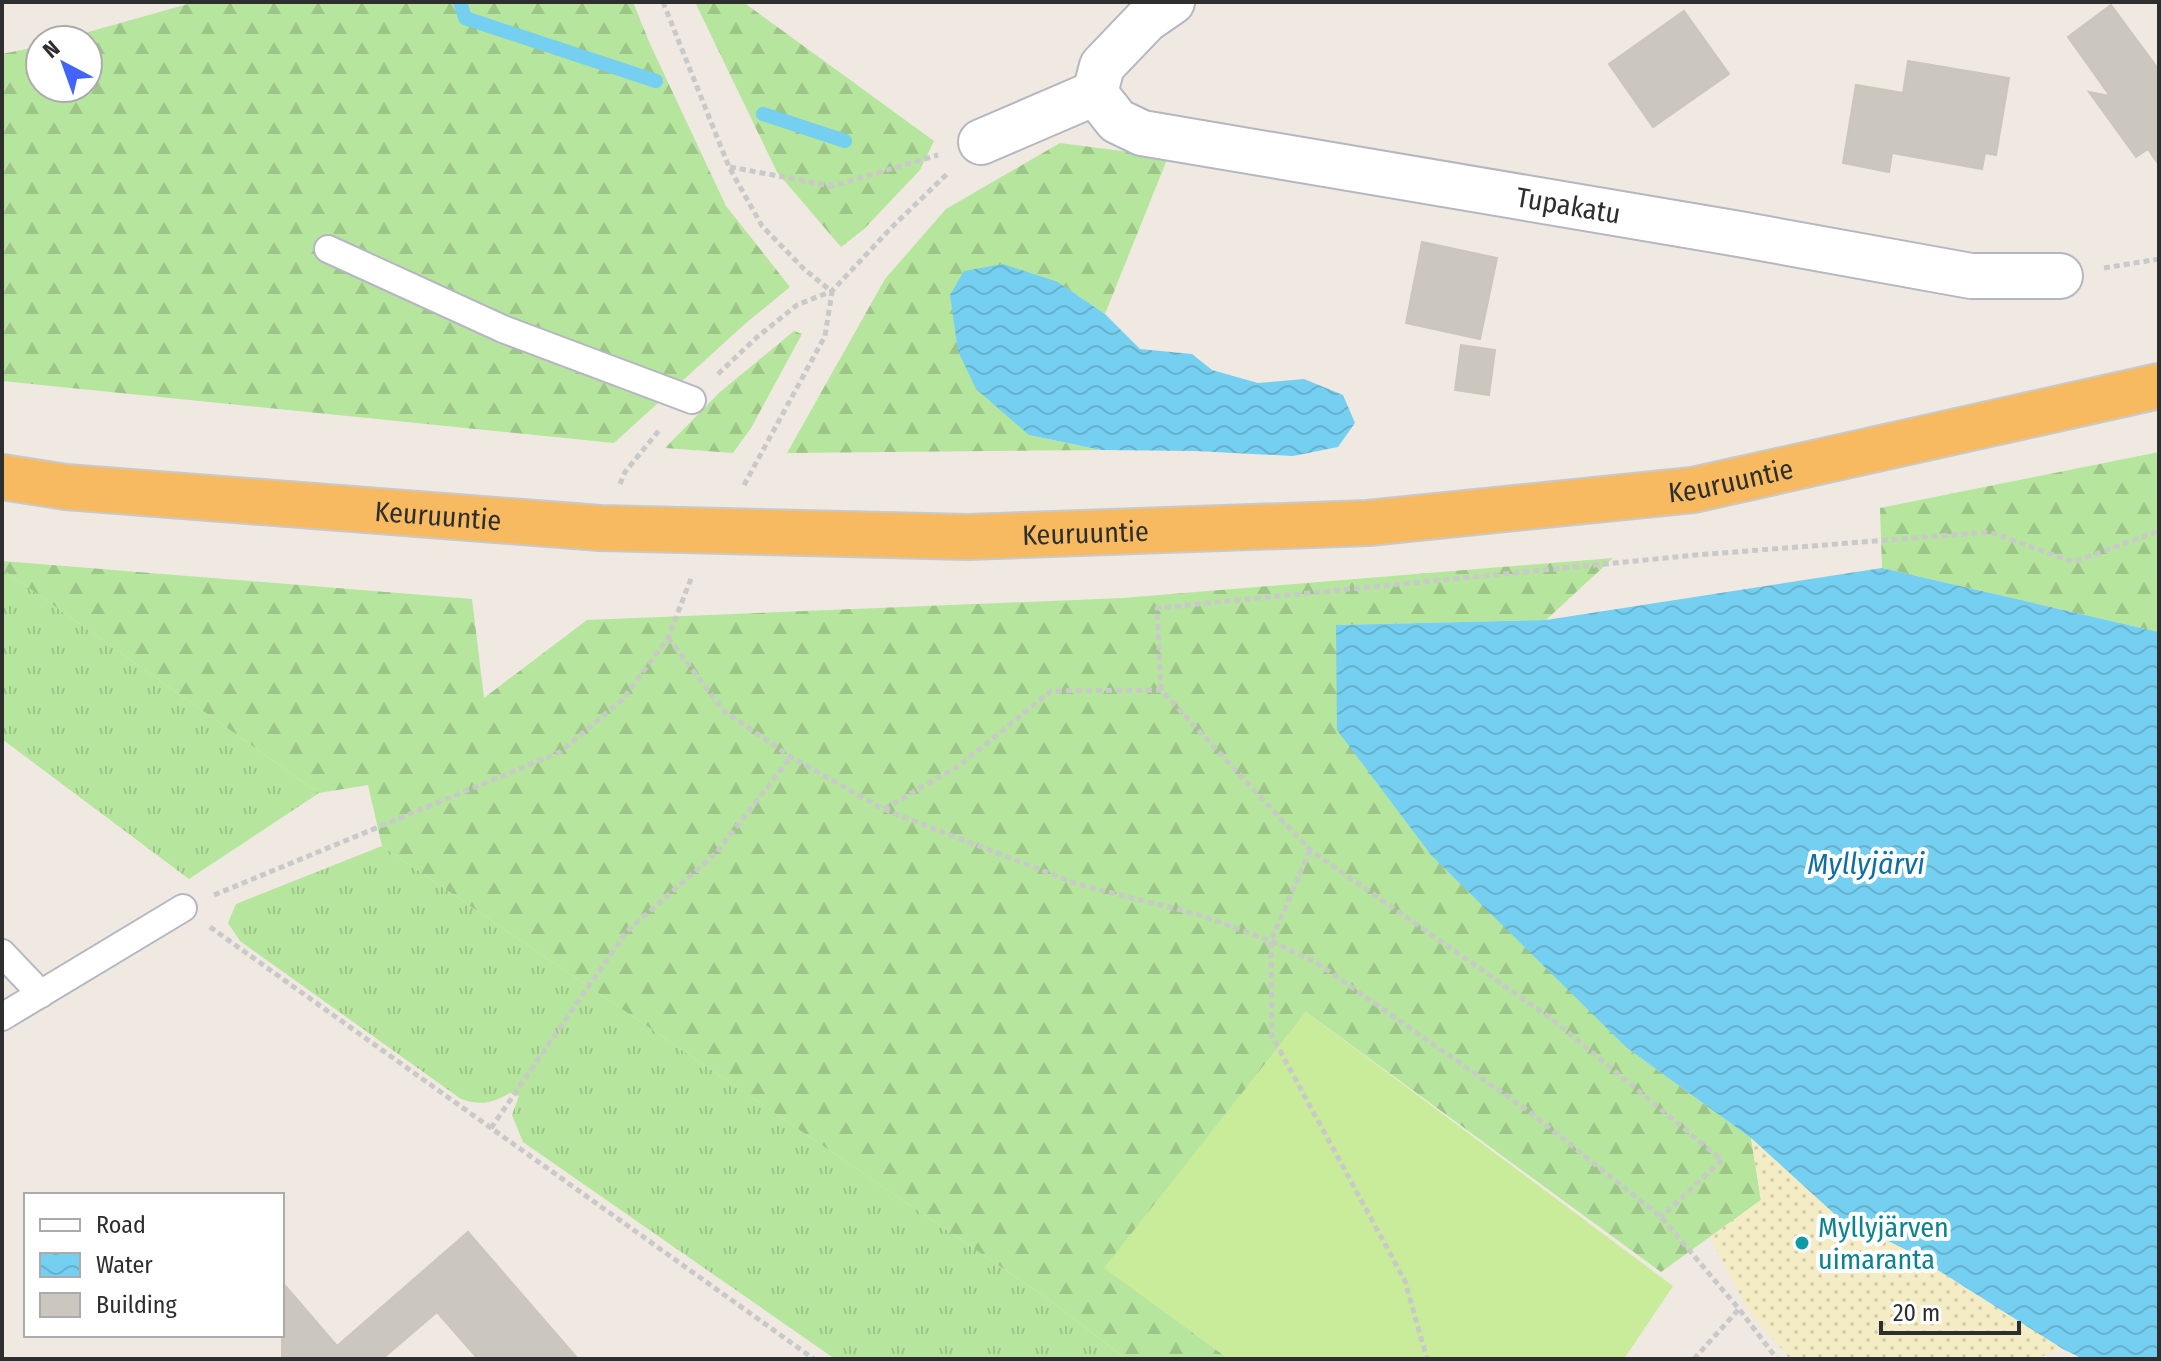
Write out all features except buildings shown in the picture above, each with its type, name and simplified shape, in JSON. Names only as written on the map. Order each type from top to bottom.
[{"type":"highway","name":"Keuruuntie","points":[[2,477],[66,487],[600,528],[968,537],[1368,523],[1693,490],[2159,386]]},
{"type":"street","points":[[981,142],[1095,93],[1102,66],[1146,20],[1172,2]]},
{"type":"street","name":"Tupakatu","points":[[1095,93],[1117,121],[1142,133],[1971,276],[2060,276]]},
{"type":"lane","points":[[328,249],[503,329],[692,400]]},
{"type":"lane","points":[[2,1017],[183,908]]},
{"type":"lane","points":[[2,953],[41,994]]},
{"type":"path","points":[[663,2],[729,167],[762,226],[804,269],[832,291]]},
{"type":"path","points":[[729,167],[832,186],[981,142]]},
{"type":"path","points":[[741,491],[825,336],[832,291],[892,227],[981,142]]},
{"type":"path","points":[[2060,276],[2159,259]]},
{"type":"path","points":[[1661,1217],[1722,1160],[1552,1019],[1310,850],[1161,690],[1157,608],[1696,555],[1990,532],[2073,562],[2159,531]]},
{"type":"path","points":[[183,908],[560,752],[622,700],[668,638],[692,576]]},
{"type":"path","points":[[668,638],[724,711],[791,757],[883,809],[1077,884],[1200,915],[1271,941],[1317,963],[1527,1110],[1661,1217],[1777,1359]]},
{"type":"path","points":[[883,809],[960,765],[1051,691],[1161,690]]},
{"type":"path","points":[[491,1128],[626,932],[716,853],[791,757]]},
{"type":"path","points":[[1310,850],[1271,941],[1272,1036],[1405,1281],[1427,1359]]},
{"type":"path","points":[[183,908],[814,1359]]},
{"type":"path","points":[[1694,1359],[1739,1309]]},
{"type":"green space","points":[[195,2],[633,2],[726,206],[790,287],[614,443],[2,381],[2,54],[24,49],[24,104],[104,104],[104,28]]},
{"type":"green space","points":[[695,2],[743,2],[934,141],[920,170],[864,229],[841,247],[777,172]]},
{"type":"green space","points":[[1060,143],[1168,157],[1105,314],[1058,282],[1029,435],[1101,450],[787,453],[885,279],[946,209]]},
{"type":"green space","points":[[794,331],[802,334],[751,428],[733,453],[665,448],[720,392]]},
{"type":"green space","points":[[2159,452],[2159,632],[1882,568],[1880,508]]},
{"type":"green space","points":[[1613,558],[1546,620],[1336,625],[1627,1048],[1751,1138],[1761,1200],[1661,1272],[1306,1012],[1105,1268],[1229,1359],[1126,1359],[1048,1299],[382,846],[368,785],[319,793],[2,569],[2,561],[472,599],[484,698],[587,620],[1123,598]]},
{"type":"green space","points":[[2,569],[319,793],[189,879],[2,739]]},
{"type":"green space","points":[[382,846],[1048,1299],[1126,1359],[835,1359],[523,1142],[512,1115],[519,1096],[510,1093],[481,1103],[461,1099],[240,941],[228,923],[236,904]]},
{"type":"green space","points":[[1306,1012],[1673,1286],[1624,1359],[1229,1359],[1104,1268]]},
{"type":"sand","name":"Myllyjärven uimaranta","points":[[1751,1138],[1839,1218],[1903,1248],[2063,1349],[2034,1359],[1790,1359],[1746,1306],[1710,1237],[1761,1200]]},
{"type":"water","points":[[1003,264],[1058,282],[1105,314],[1140,349],[1192,354],[1212,370],[1258,383],[1304,379],[1343,395],[1355,423],[1338,447],[1293,456],[1101,450],[1029,435],[976,389],[958,351],[950,295],[964,271]]},
{"type":"water","name":"Myllyjärvi","points":[[1882,568],[2159,632],[2159,1359],[2083,1359],[1903,1248],[1839,1218],[1751,1138],[1627,1048],[1431,855],[1337,730],[1336,625],[1546,620]]},
{"type":"waterway","points":[[460,2],[465,18],[656,81]]},
{"type":"waterway","points":[[763,114],[845,141]]},
{"type":"place","name":"Myllyjärven uimaranta","points":[[1802,1243]]}]
